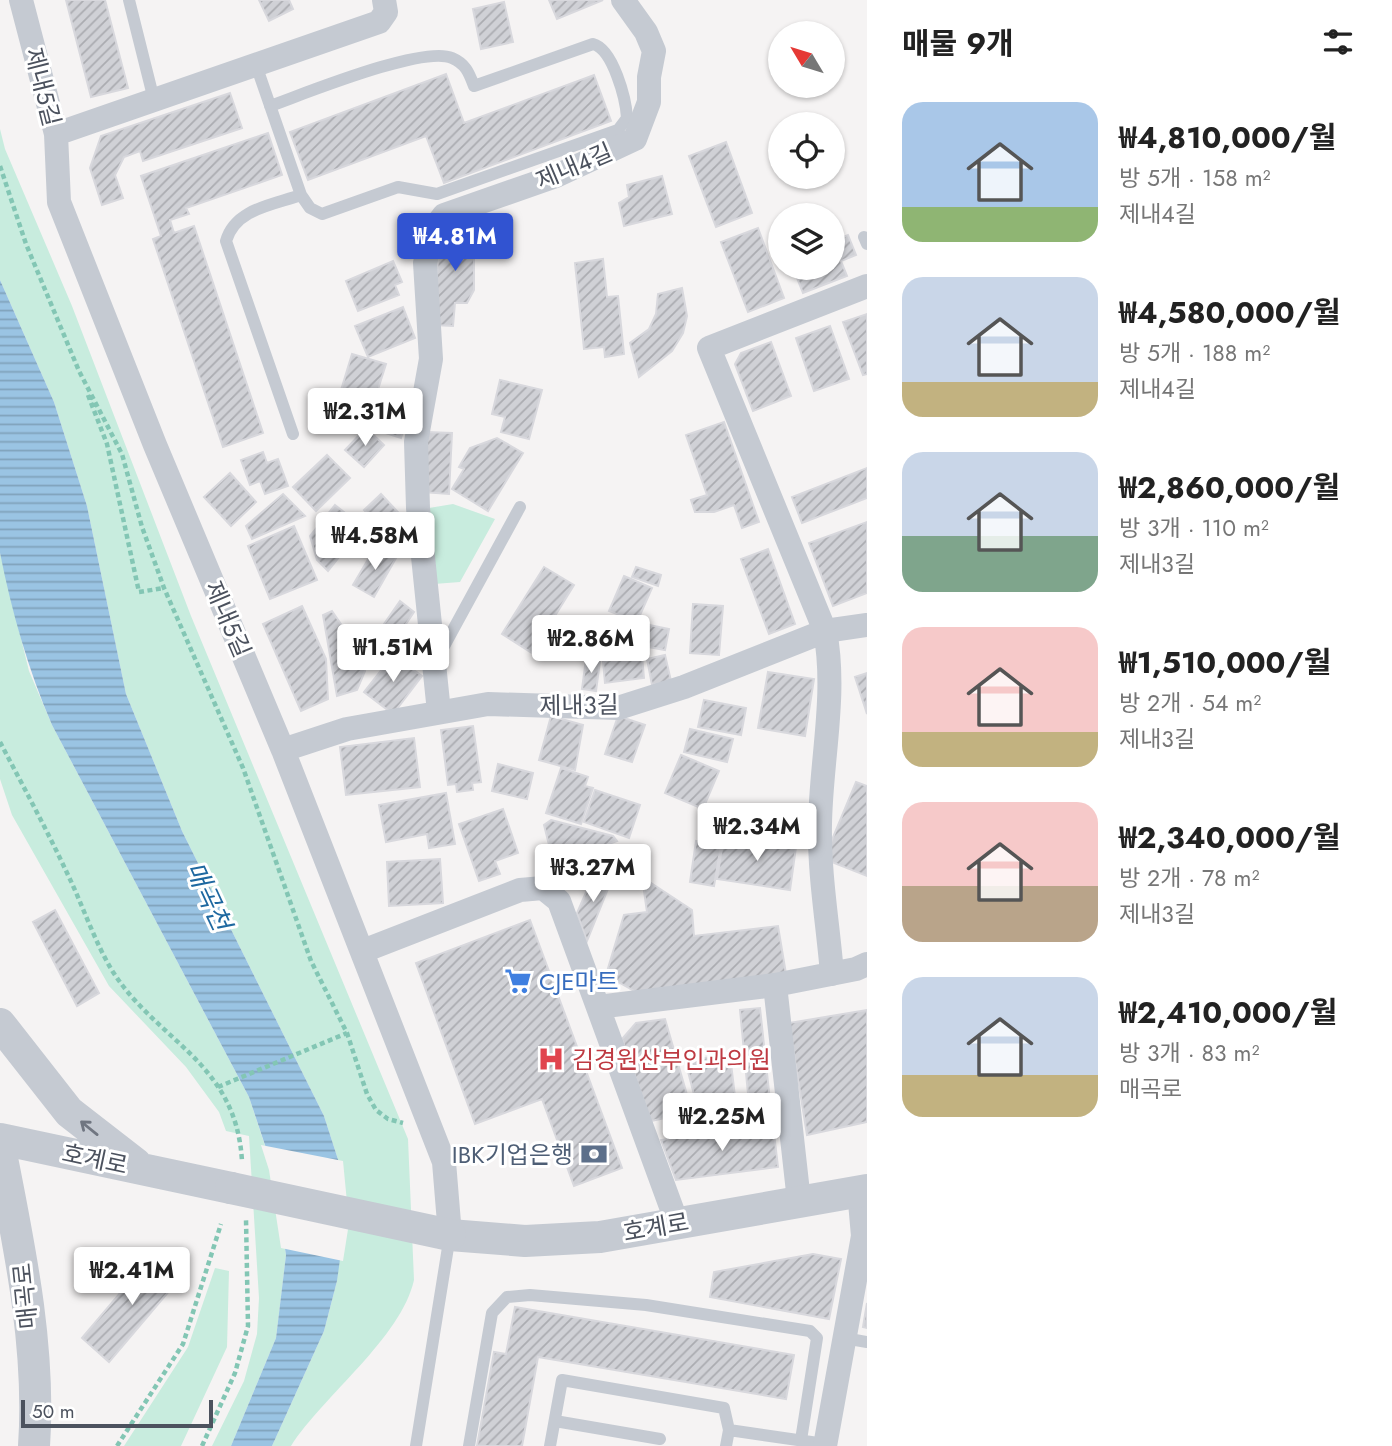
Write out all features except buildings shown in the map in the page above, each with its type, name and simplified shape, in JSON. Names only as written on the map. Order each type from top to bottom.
[{"type":"street","name":"제내5길","points":[[21,0],[56,134],[59,202],[155,445],[283,750],[444,1161],[450,1235]]},
{"type":"street","points":[[56,134],[379,22],[386,12],[384,0]]},
{"type":"street","name":"제내4길","points":[[440,204],[556,176],[635,139],[649,102],[649,77],[654,51],[646,32],[623,0]]},
{"type":"street","points":[[439,712],[418,509],[416,442],[431,359],[425,263],[440,204]]},
{"type":"street","points":[[832,974],[819,870],[821,774],[831,662],[825,631],[709,348],[867,286]]},
{"type":"street","name":"제내3길","points":[[283,750],[347,729],[488,704],[618,708],[684,687],[775,648],[825,631],[867,625]]},
{"type":"street","points":[[363,951],[520,890],[543,888],[559,901],[677,1223]]},
{"type":"street","points":[[598,1007],[775,985],[867,964]]},
{"type":"street","points":[[775,985],[799,1201]]},
{"type":"street","points":[[0,1024],[69,1112],[143,1170]]},
{"type":"street","name":"호계로","points":[[0,1139],[450,1235],[525,1241],[600,1237],[863,1191],[863,1236],[855,1340],[817,1443]]},
{"type":"street","name":"매곡로","points":[[0,1148],[20,1250],[33,1367],[34,1446]]},
{"type":"lane","points":[[129,0],[154,100]]},
{"type":"lane","points":[[256,65],[270,106],[301,195],[310,208],[322,214],[398,187],[440,204],[618,130],[627,118],[626,102],[607,52],[593,44],[474,86],[466,67],[449,56],[415,57],[270,106]]},
{"type":"lane","points":[[293,434],[226,242],[230,227],[239,217],[301,195]]},
{"type":"lane","points":[[434,665],[520,507]]},
{"type":"lane","points":[[416,1446],[450,1235]]},
{"type":"lane","points":[[469,1446],[492,1313],[508,1297],[530,1295],[646,1305],[810,1331],[817,1338],[817,1443],[729,1430]]},
{"type":"lane","points":[[550,1446],[562,1380],[724,1408],[729,1430],[726,1446]]},
{"type":"lane","points":[[555,1421],[660,1438]]},
{"type":"path","points":[[0,166],[26,244],[107,444],[139,592],[164,588]]},
{"type":"path","points":[[79,371],[122,454],[142,527],[164,588],[243,768],[312,961],[346,1033],[367,1094],[376,1110],[388,1119],[413,1125]]},
{"type":"path","points":[[0,742],[57,849],[113,972],[139,1003],[190,1050],[218,1087],[240,1132],[240,1190],[248,1326],[235,1373],[202,1446]]},
{"type":"path","points":[[218,1087],[346,1033]]},
{"type":"path","points":[[117,1446],[183,1344],[221,1224]]},
{"type":"green space","points":[[0,129],[5,149],[72,306],[191,616],[408,1139],[414,1280],[406,1302],[378,1345],[291,1446],[272,1446],[324,1331],[337,1281],[343,1175],[324,1116],[182,831],[126,694],[87,506],[54,402],[0,280]]},
{"type":"green space","points":[[453,504],[495,519],[460,582],[434,584],[429,508]]},
{"type":"green space","points":[[0,553],[29,671],[52,725],[249,1097],[273,1170],[286,1255],[276,1338],[231,1446],[212,1446],[244,1381],[257,1334],[259,1298],[249,1136],[226,1131],[219,1112],[186,1067],[109,986],[12,815],[0,779]]},
{"type":"green space","points":[[215,1268],[229,1271],[227,1347],[181,1446],[124,1446],[188,1347]]},
{"type":"water","name":"매곡천","points":[[0,280],[54,402],[87,506],[126,694],[182,831],[324,1116],[343,1175],[345,1223],[337,1281],[324,1331],[272,1446],[231,1446],[276,1338],[286,1255],[273,1169],[249,1097],[52,725],[35,683],[0,553]]},
{"type":"pier","points":[[261,1145],[343,1161],[349,1223],[343,1261],[281,1248],[269,1170]]},
{"type":"place","name":"CJE마트","points":[[518,981]]},
{"type":"place","name":"김경원산부인과의원","points":[[551,1059]]},
{"type":"place","name":"IBK기업은행","points":[[594,1154]]}]
